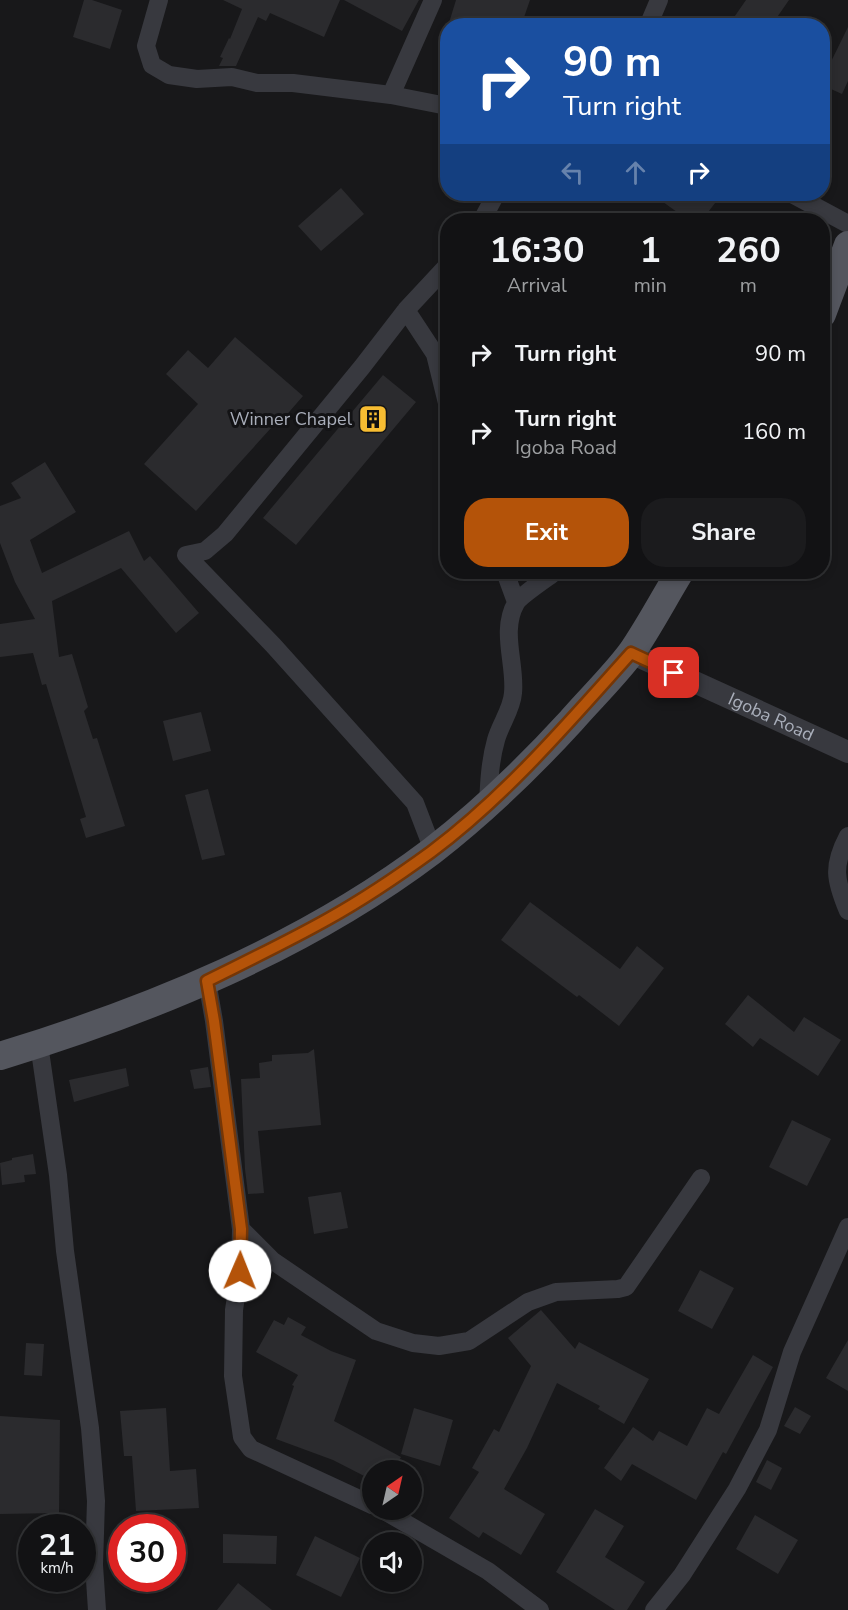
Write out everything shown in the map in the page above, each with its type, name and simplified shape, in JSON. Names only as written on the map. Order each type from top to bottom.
[{"type":"main road","points":[[830,293],[848,245]]},
{"type":"main road","points":[[0,1056],[87,1029],[207,981],[329,919],[433,850],[488,804],[542,753],[631,653],[676,579]]},
{"type":"street","points":[[159,0],[146,46],[152,65],[170,75],[197,79],[232,77],[257,83],[293,83],[391,95],[440,105]]},
{"type":"street","points":[[391,95],[433,0]]},
{"type":"street","points":[[651,18],[659,0]]},
{"type":"street","points":[[805,201],[827,213]]},
{"type":"street","points":[[830,214],[848,224]]},
{"type":"street","points":[[433,850],[415,803],[273,645],[186,555],[204,551],[225,534],[406,310],[440,274]]},
{"type":"street","points":[[406,310],[435,354],[440,374]]},
{"type":"street","points":[[508,579],[516,602]]},
{"type":"street","points":[[488,804],[491,764],[496,739],[513,697],[514,677],[509,625],[516,602],[546,579]]},
{"type":"street","name":"Igoba Road","points":[[631,653],[848,752]]},
{"type":"street","points":[[848,836],[838,855],[837,872],[839,890],[848,911]]},
{"type":"street","points":[[207,981],[241,1229],[240,1271],[234,1310],[233,1377],[242,1437],[251,1449],[362,1500]]},
{"type":"street","points":[[39,1044],[90,1428],[96,1502],[94,1565],[97,1610]]},
{"type":"street","points":[[241,1229],[273,1261],[376,1332],[413,1343],[439,1346],[469,1341],[528,1302],[556,1292],[626,1287],[701,1178]]},
{"type":"street","points":[[654,1610],[682,1575],[736,1490],[768,1430],[792,1352],[848,1227]]},
{"type":"street","points":[[400,1520],[488,1571],[540,1610]]},
{"type":"building","points":[[84,0],[92,0],[122,10],[110,49],[73,37]]},
{"type":"building","points":[[223,0],[340,0],[324,37],[270,13],[266,21],[258,17],[236,66],[219,66],[223,58],[220,57],[242,9]]},
{"type":"building","points":[[344,0],[419,0],[402,31]]},
{"type":"building","points":[[456,0],[530,0],[524,18],[450,18]]},
{"type":"building","points":[[746,0],[789,0],[777,18],[734,18]]},
{"type":"building","points":[[848,27],[848,81],[842,94],[830,89],[830,64]]},
{"type":"building","points":[[341,188],[364,214],[321,251],[298,226]]},
{"type":"building","points":[[662,201],[717,201],[707,213],[678,213]]},
{"type":"building","points":[[235,337],[303,396],[283,419],[281,417],[196,511],[144,464],[198,404],[166,374],[188,350],[208,368]]},
{"type":"building","points":[[383,375],[416,402],[296,545],[263,518]]},
{"type":"building","points":[[45,462],[76,512],[30,540],[42,573],[129,531],[144,561],[150,556],[199,613],[176,633],[121,568],[52,601],[59,657],[72,654],[88,707],[84,711],[93,739],[97,738],[125,826],[86,838],[80,819],[86,817],[46,684],[42,685],[33,653],[0,657],[0,624],[35,619],[15,582],[0,543],[0,506],[21,498],[11,483]]},
{"type":"building","points":[[201,712],[211,751],[173,761],[163,721]]},
{"type":"building","points":[[208,789],[225,855],[202,860],[185,795]]},
{"type":"building","points":[[530,902],[620,969],[637,946],[664,968],[619,1026],[501,940]]},
{"type":"building","points":[[748,995],[794,1032],[804,1017],[841,1040],[818,1076],[760,1038],[753,1047],[725,1024]]},
{"type":"building","points":[[314,1049],[321,1125],[258,1131],[264,1193],[248,1194],[241,1079],[260,1078],[259,1063],[272,1061],[272,1055],[308,1053]]},
{"type":"building","points":[[208,1067],[211,1087],[194,1089],[190,1070]]},
{"type":"building","points":[[126,1068],[129,1086],[74,1102],[69,1080]]},
{"type":"building","points":[[792,1120],[831,1139],[807,1186],[769,1167]]},
{"type":"building","points":[[33,1154],[36,1174],[24,1175],[25,1182],[2,1185],[0,1163]]},
{"type":"building","points":[[341,1192],[348,1228],[314,1234],[308,1197]]},
{"type":"building","points":[[700,1270],[734,1288],[712,1329],[678,1311]]},
{"type":"building","points":[[541,1310],[575,1349],[579,1342],[649,1379],[624,1424],[598,1409],[600,1406],[557,1383],[527,1448],[504,1489],[545,1514],[521,1555],[483,1532],[479,1538],[449,1518],[479,1472],[472,1468],[494,1429],[499,1432],[531,1366],[508,1338]]},
{"type":"building","points":[[288,1317],[306,1327],[301,1335],[331,1351],[356,1360],[334,1421],[401,1457],[399,1460],[362,1460],[362,1475],[333,1460],[276,1439],[294,1386],[292,1385],[298,1375],[256,1352],[274,1320],[284,1325]]},
{"type":"building","points":[[848,1340],[848,1391],[826,1378]]},
{"type":"building","points":[[26,1343],[44,1344],[42,1376],[24,1375]]},
{"type":"building","points":[[753,1355],[773,1367],[726,1454],[723,1452],[696,1500],[632,1464],[621,1481],[604,1468],[633,1427],[653,1441],[659,1431],[687,1446],[707,1408],[719,1414]]},
{"type":"building","points":[[795,1407],[811,1416],[800,1434],[784,1426]]},
{"type":"building","points":[[166,1408],[170,1471],[196,1469],[199,1508],[136,1511],[132,1456],[124,1456],[120,1411]]},
{"type":"building","points":[[414,1408],[453,1420],[440,1466],[401,1454]]},
{"type":"building","points":[[0,1416],[60,1420],[59,1513],[0,1514]]},
{"type":"building","points":[[767,1460],[782,1468],[771,1490],[756,1482]]},
{"type":"building","points":[[595,1509],[624,1526],[605,1557],[645,1582],[627,1610],[615,1610],[556,1572]]},
{"type":"building","points":[[755,1515],[798,1540],[778,1574],[736,1549]]},
{"type":"building","points":[[223,1534],[277,1536],[276,1564],[223,1563]]},
{"type":"building","points":[[315,1536],[360,1558],[341,1597],[296,1575]]},
{"type":"building","points":[[238,1583],[272,1610],[217,1610]]},
{"type":"place","name":"Winner Chapel","points":[[373,419]]},
{"type":"route","points":[[240,1271],[241,1229],[207,981],[329,919],[433,850],[488,804],[542,753],[631,653],[674,673]]}]
